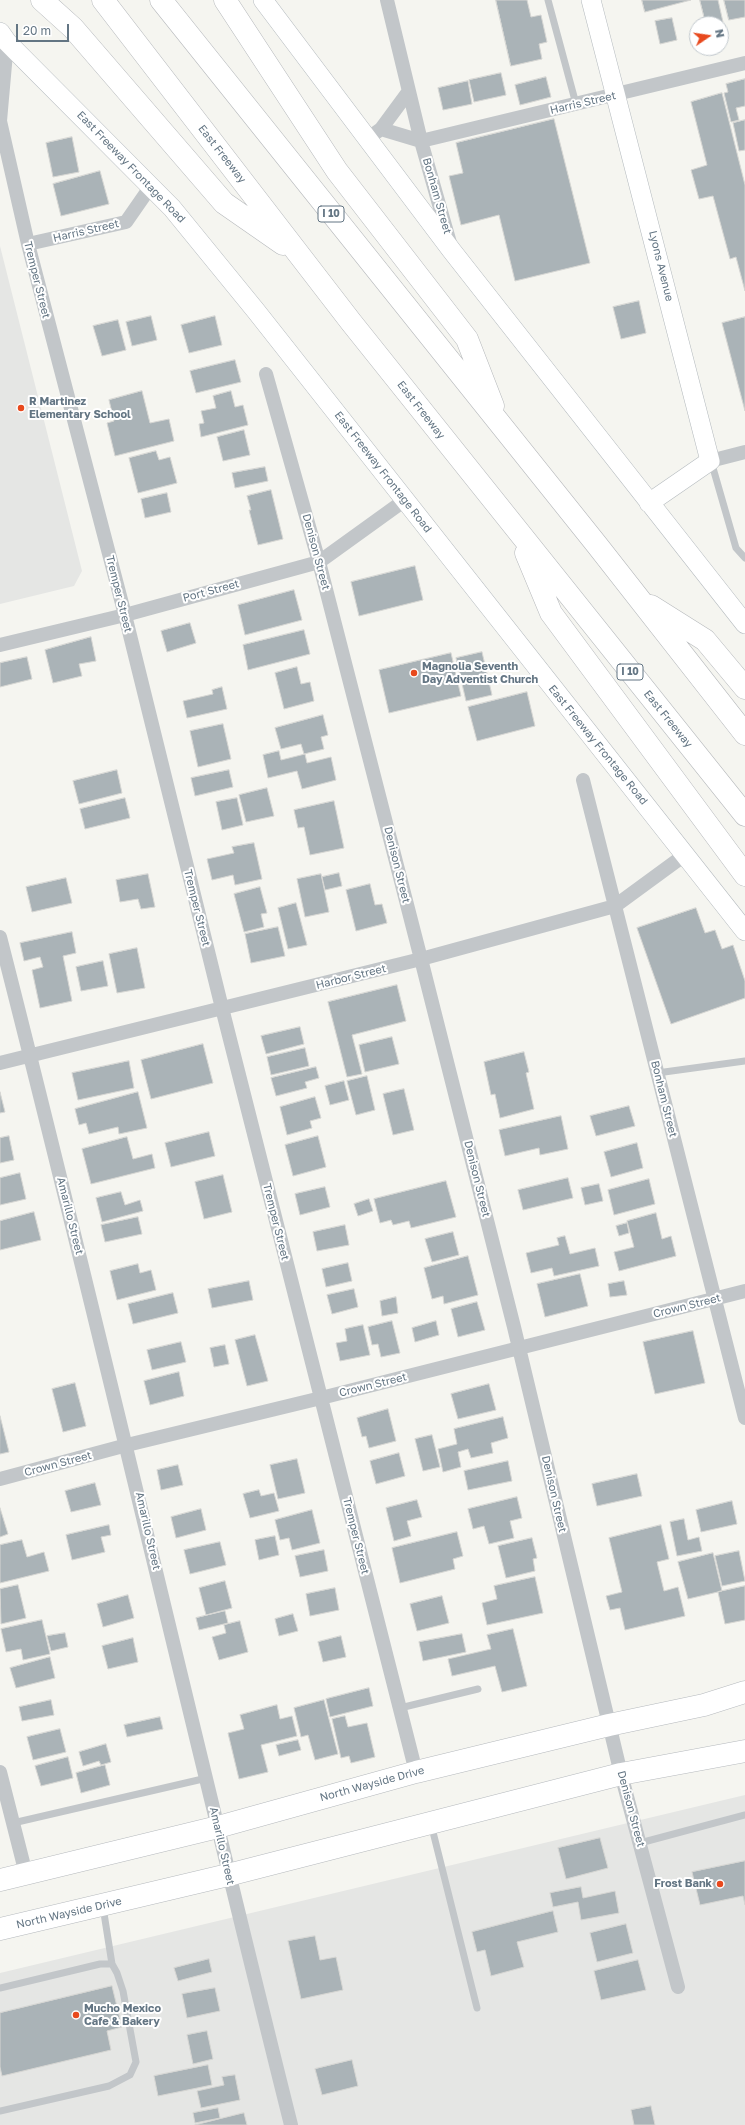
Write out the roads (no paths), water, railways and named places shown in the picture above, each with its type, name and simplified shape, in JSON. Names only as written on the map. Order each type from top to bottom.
[{"type":"main road","points":[[42,0],[73,28],[224,203],[300,255]]},
{"type":"main road","name":"East Freeway","points":[[103,0],[300,255],[515,528],[745,815]]},
{"type":"main road","name":"I 10","points":[[161,0],[745,734]]},
{"type":"main road","points":[[225,0],[337,171],[467,339],[502,428]]},
{"type":"main road","points":[[263,0],[374,133],[452,251],[745,624]]},
{"type":"main road","name":"Lyons Avenue","points":[[591,0],[617,95],[710,461]]},
{"type":"main road","name":"East Freeway Frontage Road","points":[[4,37],[172,208],[256,311],[564,704],[686,854],[745,931]]},
{"type":"main road","points":[[649,503],[710,461]]},
{"type":"main road","points":[[515,528],[551,613],[745,876]]},
{"type":"main road","points":[[638,598],[705,640],[745,688]]},
{"type":"main road","name":"North Wayside Drive","points":[[0,1880],[218,1827],[416,1772],[609,1725],[704,1705],[745,1692]]},
{"type":"main road","name":"North Wayside Drive","points":[[0,1929],[228,1875],[621,1774],[745,1751]]},
{"type":"street","name":"Bonham Street","points":[[387,0],[421,141],[452,251]]},
{"type":"street","name":"Tremper Street","points":[[4,37],[0,121],[28,244],[125,615],[222,1008],[416,1772]]},
{"type":"street","name":"Harris Street","points":[[421,141],[745,63]]},
{"type":"street","points":[[374,133],[409,91]]},
{"type":"street","points":[[374,133],[421,141]]},
{"type":"street","name":"Harris Street","points":[[28,244],[126,222],[151,186]]},
{"type":"street","name":"Denison Street","points":[[266,374],[319,562],[421,959],[520,1349],[621,1774],[678,1987]]},
{"type":"street","points":[[710,461],[745,452]]},
{"type":"street","name":"Port Street","points":[[0,645],[125,615],[319,562],[405,500]]},
{"type":"street","name":"Bonham Street","points":[[583,780],[716,1298],[745,1418]]},
{"type":"street","name":"Harbor Street","points":[[0,1063],[421,959],[615,906],[686,854]]},
{"type":"street","name":"Amarillo Street","points":[[0,938],[127,1445],[207,1778],[228,1875],[291,2125]]},
{"type":"street","name":"Crown Street","points":[[0,1479],[127,1445],[520,1349],[745,1291]]},
{"type":"street","points":[[1,1778],[26,1874]]},
{"type":"lane","points":[[548,0],[576,104]]},
{"type":"lane","points":[[710,461],[736,548],[745,558]]},
{"type":"lane","points":[[657,1073],[745,1061]]},
{"type":"lane","points":[[400,1708],[478,1689]]},
{"type":"lane","points":[[12,1823],[207,1778]]},
{"type":"lane","points":[[640,1843],[745,1815]]},
{"type":"lane","points":[[431,1824],[477,2008]]},
{"type":"lane","points":[[0,2111],[110,2086],[130,2075],[136,2062],[123,1991],[118,1973],[112,1964],[102,1905]]},
{"type":"lane","points":[[0,1988],[100,1964],[112,1964]]},
{"type":"place","name":"R Martinez Elementary School","points":[[21,408]]},
{"type":"place","name":"Magnolia Seventh Day Adventist Church","points":[[414,673]]},
{"type":"place","name":"Frost Bank","points":[[720,1884]]},
{"type":"place","name":"Mucho Mexico Cafe & Bakery","points":[[76,2015]]}]
